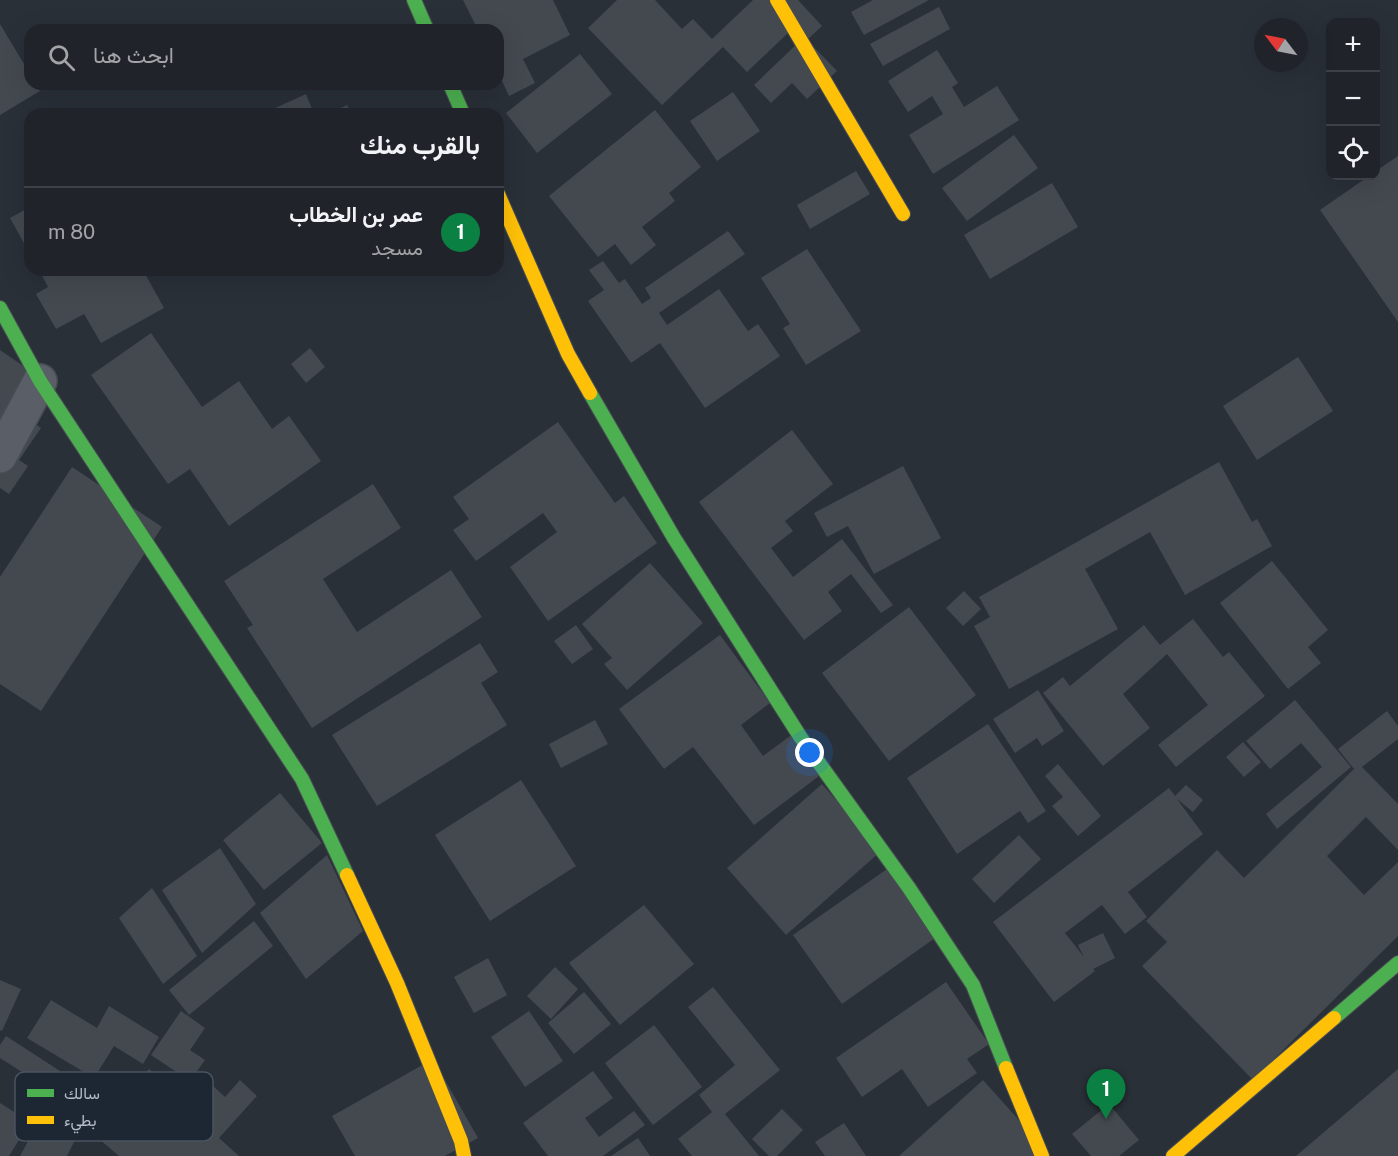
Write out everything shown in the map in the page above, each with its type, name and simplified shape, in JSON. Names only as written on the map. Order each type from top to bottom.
[{"type":"main road","points":[[414,0],[424,24]]},
{"type":"main road","points":[[777,0],[903,214]]},
{"type":"main road","points":[[453,90],[460,108]]},
{"type":"main road","points":[[504,208],[568,354],[674,538],[801,738],[909,888],[973,985],[1042,1156]]},
{"type":"main road","points":[[0,308],[40,381],[302,778],[397,983],[461,1141],[464,1156]]},
{"type":"main road","points":[[1173,1156],[1398,963]]},
{"type":"street","points":[[0,456],[40,381]]},
{"type":"building","points":[[463,0],[553,0],[570,35],[523,59],[535,83],[509,96],[504,85],[504,24],[475,24]]},
{"type":"building","points":[[617,0],[655,0],[682,29],[693,19],[712,39],[753,0],[798,0],[822,26],[807,40],[837,71],[807,99],[792,83],[771,103],[754,85],[799,42],[789,32],[747,72],[723,47],[662,105],[588,28]]},
{"type":"building","points":[[873,0],[929,0],[864,35],[851,12]]},
{"type":"building","points":[[939,7],[950,29],[883,66],[870,44]]},
{"type":"building","points":[[0,24],[24,64],[24,90],[40,91],[0,115]]},
{"type":"building","points":[[937,50],[958,83],[952,87],[964,107],[997,86],[1019,120],[933,174],[909,135],[943,114],[932,96],[908,112],[888,81]]},
{"type":"building","points":[[580,54],[612,94],[537,153],[506,113]]},
{"type":"building","points":[[733,92],[760,131],[717,161],[690,121]]},
{"type":"building","points":[[306,94],[312,108],[275,108]]},
{"type":"building","points":[[655,110],[701,167],[669,193],[675,201],[642,227],[656,245],[631,265],[615,244],[598,257],[549,196]]},
{"type":"building","points":[[1014,135],[1038,168],[967,221],[942,188]]},
{"type":"building","points":[[1398,156],[1398,322],[1320,210],[1363,180],[1380,180],[1380,168]]},
{"type":"building","points":[[856,171],[870,194],[810,229],[797,205]]},
{"type":"building","points":[[1052,183],[1078,227],[990,279],[964,235]]},
{"type":"building","points":[[24,210],[24,243],[10,218]]},
{"type":"building","points":[[728,231],[745,254],[659,313],[667,325],[719,289],[748,331],[758,324],[780,356],[705,408],[660,343],[631,363],[588,301],[604,290],[589,270],[603,261],[619,283],[625,279],[642,304],[651,298],[645,288]]},
{"type":"building","points":[[807,249],[861,331],[806,365],[783,328],[790,324],[761,278]]},
{"type":"building","points":[[42,276],[146,276],[164,308],[101,343],[84,314],[56,329],[36,294],[48,287]]},
{"type":"building","points":[[151,333],[202,407],[239,381],[272,429],[289,416],[321,461],[229,526],[190,469],[168,484],[91,375]]},
{"type":"building","points":[[310,348],[325,367],[306,383],[291,364]]},
{"type":"building","points":[[0,350],[41,378],[18,412],[41,428],[19,460],[28,466],[9,494],[0,488]]},
{"type":"building","points":[[1298,357],[1333,411],[1257,460],[1223,406]]},
{"type":"building","points":[[558,422],[615,503],[624,496],[657,543],[548,621],[510,567],[557,532],[543,513],[476,561],[453,530],[469,519],[453,497]]},
{"type":"building","points":[[792,430],[833,484],[785,521],[793,531],[771,548],[793,577],[842,539],[893,605],[881,613],[851,574],[828,592],[842,611],[804,640],[699,502]]},
{"type":"building","points":[[1219,462],[1252,522],[1257,519],[1272,546],[1185,595],[1150,532],[1085,569],[1118,629],[1009,689],[974,626],[990,617],[979,597]]},
{"type":"building","points":[[903,466],[941,538],[874,574],[848,526],[827,537],[814,513]]},
{"type":"building","points":[[72,467],[162,527],[41,711],[0,684],[0,577]]},
{"type":"building","points":[[373,484],[401,528],[323,579],[357,632],[451,570],[482,617],[312,728],[247,628],[253,625],[224,581]]},
{"type":"building","points":[[1272,561],[1328,630],[1308,647],[1321,663],[1288,689],[1220,603]]},
{"type":"building","points":[[650,563],[703,623],[627,690],[604,664],[612,658],[582,624]]},
{"type":"building","points":[[964,591],[981,609],[963,626],[946,608]]},
{"type":"building","points":[[909,607],[976,695],[889,761],[822,673]]},
{"type":"building","points":[[1193,619],[1223,657],[1229,652],[1265,696],[1176,767],[1158,745],[1208,705],[1167,654],[1123,694],[1150,728],[1103,766],[1043,693],[1063,677],[1070,686],[1144,625],[1160,645]]},
{"type":"building","points":[[576,625],[593,649],[572,664],[554,641]]},
{"type":"building","points":[[720,635],[770,703],[741,725],[763,756],[794,733],[823,773],[754,825],[693,747],[664,769],[619,709]]},
{"type":"building","points":[[480,643],[498,672],[481,683],[507,725],[377,806],[332,735]]},
{"type":"building","points":[[1038,690],[1064,731],[1042,746],[1037,738],[1015,753],[993,719]]},
{"type":"building","points":[[1295,700],[1351,767],[1277,829],[1266,814],[1322,767],[1301,743],[1270,769],[1246,741]]},
{"type":"building","points":[[1387,711],[1398,726],[1398,739],[1362,767],[1398,804],[1398,850],[1366,817],[1327,856],[1364,895],[1398,862],[1398,936],[1253,1080],[1142,966],[1167,942],[1146,921],[1217,850],[1244,878],[1354,769],[1338,749]]},
{"type":"building","points":[[595,720],[608,744],[561,768],[549,744]]},
{"type":"building","points":[[988,724],[1046,811],[1028,823],[1020,811],[957,854],[907,778]]},
{"type":"building","points":[[1243,742],[1261,762],[1244,777],[1226,757]]},
{"type":"building","points":[[1058,764],[1101,816],[1078,836],[1052,806],[1063,797],[1045,776]]},
{"type":"building","points":[[521,780],[576,866],[490,921],[435,835]]},
{"type":"building","points":[[822,784],[881,851],[786,935],[727,868]]},
{"type":"building","points":[[1186,785],[1203,800],[1193,812],[1177,799],[1203,834],[1128,892],[1147,917],[1125,934],[1102,905],[1065,933],[1084,957],[1078,945],[1103,933],[1115,958],[1093,969],[1095,971],[1054,1002],[993,922],[1169,788],[1175,796]]},
{"type":"building","points":[[280,793],[322,843],[264,890],[223,840]]},
{"type":"building","points":[[1019,835],[1041,859],[994,903],[972,879]]},
{"type":"building","points":[[220,848],[256,904],[202,953],[162,890]]},
{"type":"building","points":[[327,855],[363,931],[306,979],[260,913]]},
{"type":"building","points":[[887,869],[935,938],[842,1004],[793,935]]},
{"type":"building","points":[[152,888],[197,956],[163,984],[119,918]]},
{"type":"building","points":[[644,905],[694,964],[620,1025],[569,963]]},
{"type":"building","points":[[254,921],[273,946],[189,1015],[169,990]]},
{"type":"building","points":[[488,958],[507,995],[474,1013],[454,977]]},
{"type":"building","points":[[555,967],[578,989],[551,1019],[527,996]]},
{"type":"building","points":[[0,980],[21,989],[2,1031],[0,1030]]},
{"type":"building","points":[[946,982],[989,1044],[967,1059],[977,1073],[928,1107],[902,1069],[862,1097],[836,1058]]},
{"type":"building","points":[[713,987],[780,1070],[725,1114],[759,1156],[692,1156],[678,1139],[712,1112],[699,1095],[735,1065],[688,1007]]},
{"type":"building","points":[[584,992],[611,1024],[574,1054],[548,1023]]},
{"type":"building","points":[[51,1000],[97,1028],[109,1006],[159,1037],[143,1064],[114,1046],[98,1072],[84,1072],[27,1038]]},
{"type":"building","points":[[181,1011],[205,1028],[190,1050],[205,1060],[196,1072],[176,1072],[151,1055]]},
{"type":"building","points":[[529,1011],[563,1061],[525,1087],[491,1037]]},
{"type":"building","points":[[654,1025],[702,1087],[653,1125],[605,1063]]},
{"type":"building","points":[[6,1036],[60,1071],[22,1072],[0,1058],[0,1045]]},
{"type":"building","points":[[433,1059],[478,1138],[445,1156],[355,1156],[332,1116]]},
{"type":"building","points":[[1398,1069],[1398,1156],[1296,1156]]},
{"type":"building","points":[[593,1071],[613,1098],[585,1118],[599,1137],[634,1111],[645,1125],[603,1156],[548,1156],[523,1123]]},
{"type":"building","points":[[240,1080],[257,1096],[219,1138],[239,1156],[119,1156],[101,1141],[213,1141],[213,1086],[225,1097]]},
{"type":"building","points":[[983,1080],[1051,1156],[899,1156]]},
{"type":"building","points":[[0,1103],[15,1112],[15,1141],[18,1141],[9,1156],[0,1156]]},
{"type":"building","points":[[1109,1104],[1139,1140],[1119,1156],[1091,1156],[1072,1134]]},
{"type":"building","points":[[782,1109],[803,1130],[777,1156],[769,1156],[752,1139]]},
{"type":"building","points":[[844,1123],[866,1156],[825,1156],[815,1142]]},
{"type":"building","points":[[638,1138],[650,1156],[611,1156]]},
{"type":"building","points":[[28,1141],[74,1141],[67,1156],[20,1156]]},
{"type":"traffic: fast","points":[[414,0],[424,24]]},
{"type":"traffic: fast","points":[[453,90],[460,108]]},
{"type":"traffic: fast","points":[[0,308],[40,381],[302,779],[347,875]]},
{"type":"traffic: fast","points":[[590,393],[674,538],[801,738],[909,888],[973,985],[1006,1068]]},
{"type":"traffic: fast","points":[[1334,1018],[1398,963]]},
{"type":"traffic: slow","points":[[777,0],[903,214]]},
{"type":"traffic: slow","points":[[504,208],[568,354],[590,393]]},
{"type":"traffic: slow","points":[[347,875],[397,983],[461,1141],[464,1156]]},
{"type":"traffic: slow","points":[[1173,1156],[1334,1018]]},
{"type":"traffic: slow","points":[[1006,1068],[1042,1156]]},
{"type":"place","name":"عمر بن الخطاب","points":[[1106,1119]]}]
